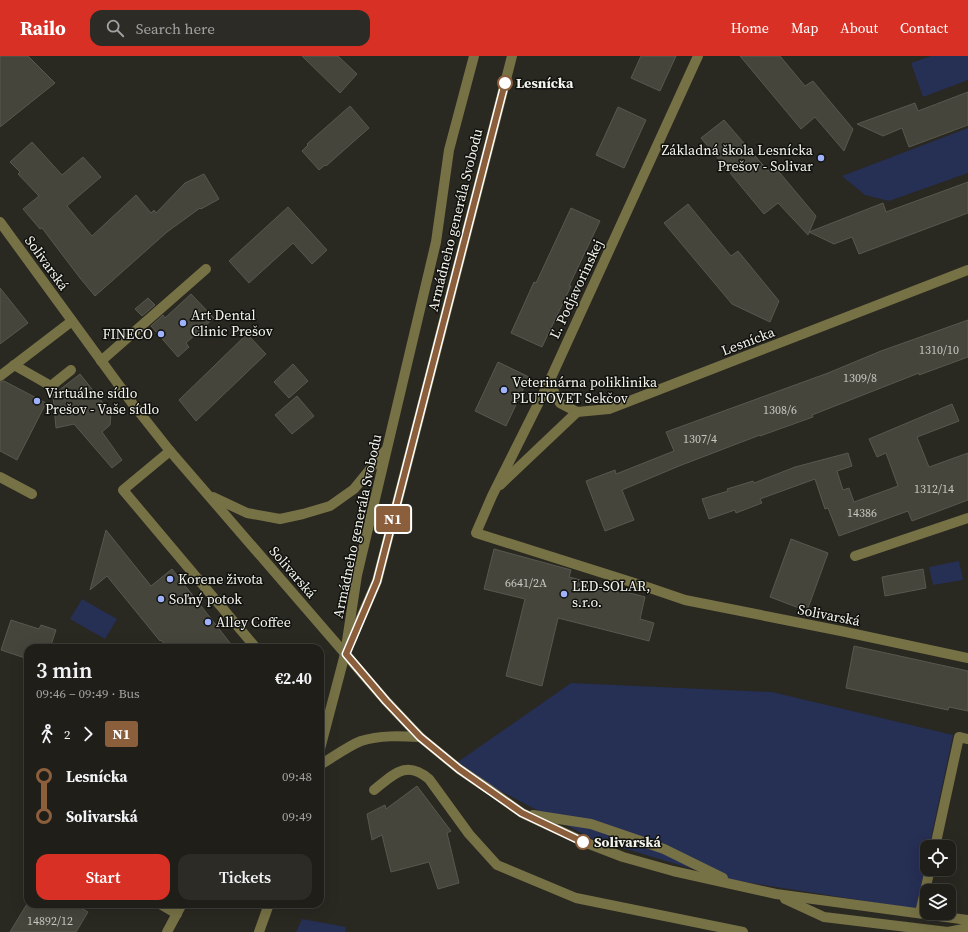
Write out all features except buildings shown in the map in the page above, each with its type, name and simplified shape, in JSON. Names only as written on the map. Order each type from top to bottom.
[{"type":"street","name":"Armádneho generála Svobodu","points":[[346,654],[358,575],[436,242],[449,150],[474,56]]},
{"type":"street","name":"Armádneho generála Svobodu","points":[[346,654],[377,581],[512,56]]},
{"type":"street","name":"Ľ. Podjavorinskej","points":[[476,533],[495,489],[549,382],[698,56]]},
{"type":"street","name":"Solivarská","points":[[0,222],[132,403],[170,451],[386,701],[420,737],[459,769],[522,813],[584,842],[623,857],[673,871],[776,894],[920,914]]},
{"type":"street","points":[[101,361],[206,270]]},
{"type":"street","name":"Lesnícka","points":[[577,412],[609,409],[968,272]]},
{"type":"street","points":[[0,376],[72,321]]},
{"type":"street","points":[[14,365],[51,386],[71,370]]},
{"type":"street","points":[[495,489],[577,412],[560,403],[549,382]]},
{"type":"street","points":[[209,495],[247,513],[280,519],[303,514],[330,506],[354,489],[388,448]]},
{"type":"street","points":[[170,451],[123,490],[253,644]]},
{"type":"street","points":[[0,477],[32,494]]},
{"type":"street","points":[[855,556],[968,518]]},
{"type":"street","name":"Solivarská","points":[[476,533],[685,600],[968,658]]},
{"type":"street","points":[[324,734],[346,654]]},
{"type":"street","points":[[324,763],[359,742],[391,737],[420,737]]},
{"type":"street","points":[[937,840],[959,737],[968,739]]},
{"type":"street","points":[[374,790],[392,776],[404,770],[414,769],[429,779],[469,834],[497,865],[576,898],[743,932]]},
{"type":"street","points":[[522,813],[591,824],[664,849],[738,885]]},
{"type":"street","points":[[776,894],[824,917],[948,932],[968,928]]},
{"type":"street","points":[[167,908],[177,914]]},
{"type":"street","points":[[167,932],[180,908]]},
{"type":"street","points":[[259,932],[267,908]]},
{"type":"street","name":"Solivarská","points":[[956,918],[968,920]]},
{"type":"shaded area","points":[[931,56],[968,56],[968,80],[923,97],[911,63]]},
{"type":"shaded area","points":[[968,128],[968,173],[889,201],[865,195],[842,176]]},
{"type":"shaded area","points":[[959,561],[963,580],[933,585],[929,567]]},
{"type":"shaded area","points":[[82,599],[117,619],[105,639],[70,619]]},
{"type":"shaded area","points":[[571,683],[772,692],[953,735],[930,840],[920,840],[920,876],[923,876],[921,884],[920,884],[916,909],[726,879],[593,839],[452,766]]},
{"type":"shaded area","points":[[302,919],[346,927],[345,932],[296,932]]},
{"type":"bus line","name":"N1","points":[[505,83],[377,581],[346,654],[386,701],[420,737],[459,769],[522,813],[583,842]]},
{"type":"place","name":"Lesnícka","points":[[505,83]]},
{"type":"place","name":"Základná škola Lesnícka Prešov - Solivar","points":[[821,158]]},
{"type":"place","name":"Art Dental Clinic Prešov","points":[[183,323]]},
{"type":"place","name":"FINECO","points":[[161,334]]},
{"type":"place","name":"Veterinárna poliklinika PLUTOVET Sekčov","points":[[504,390]]},
{"type":"place","name":"Virtuálne sídlo Prešov - Vaše sídlo","points":[[37,401]]},
{"type":"place","name":"Korene života","points":[[170,579]]},
{"type":"place","name":"LED-SOLAR, s.r.o.","points":[[564,594]]},
{"type":"place","name":"Soľný potok","points":[[161,599]]},
{"type":"place","name":"Alley Coffee","points":[[208,622]]},
{"type":"place","name":"Solivarská","points":[[583,842]]}]
